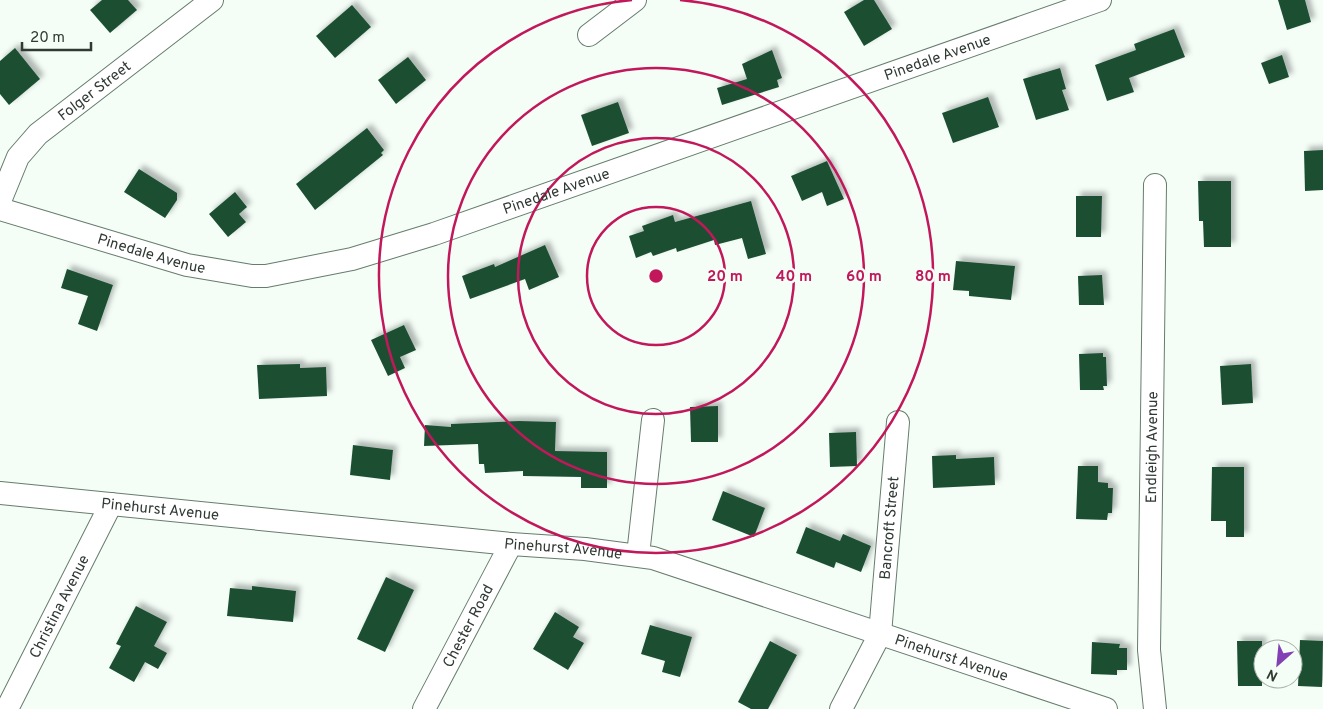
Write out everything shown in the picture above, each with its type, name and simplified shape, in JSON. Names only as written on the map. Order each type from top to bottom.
[{"type":"street","name":"Folger Street","points":[[0,201],[18,157],[38,134],[212,0]]},
{"type":"street","points":[[589,35],[635,0]]},
{"type":"street","name":"Pinedale Avenue","points":[[0,209],[187,265],[252,276],[266,276],[303,270],[352,259],[434,234],[1100,0]]},
{"type":"street","name":"Endleigh Avenue","points":[[1154,709],[1149,640],[1155,184]]},
{"type":"street","points":[[638,555],[653,420]]},
{"type":"street","name":"Bancroft Street","points":[[880,634],[898,422]]},
{"type":"street","name":"Pinehurst Avenue","points":[[0,493],[638,555],[653,558],[1106,709]]},
{"type":"street","name":"Christina Avenue","points":[[7,709],[111,504]]},
{"type":"street","name":"Chester Road","points":[[424,709],[511,544]]},
{"type":"street","points":[[841,709],[880,634]]},
{"type":"building","points":[[102,0],[128,0],[137,10],[110,33],[90,10]]},
{"type":"building","points":[[864,0],[874,0],[892,29],[864,46],[844,12]]},
{"type":"building","points":[[1278,0],[1305,0],[1311,22],[1287,30]]},
{"type":"building","points":[[352,5],[371,27],[335,58],[316,36]]},
{"type":"building","points":[[1174,29],[1185,57],[1129,78],[1134,92],[1107,101],[1095,65],[1136,50],[1134,44]]},
{"type":"building","points":[[15,48],[40,79],[9,105],[0,94],[0,61]]},
{"type":"building","points":[[772,50],[782,78],[777,80],[779,87],[722,105],[717,88],[747,79],[742,64]]},
{"type":"building","points":[[1282,55],[1289,77],[1269,84],[1261,63]]},
{"type":"building","points":[[408,57],[426,80],[396,104],[378,80]]},
{"type":"building","points":[[1060,68],[1066,89],[1062,90],[1069,110],[1036,120],[1023,79]]},
{"type":"building","points":[[988,97],[999,127],[953,143],[942,113]]},
{"type":"building","points":[[618,102],[629,133],[592,146],[581,115]]},
{"type":"building","points":[[367,128],[384,150],[381,153],[383,155],[315,210],[296,184]]},
{"type":"building","points":[[1323,150],[1323,190],[1305,191],[1304,151]]},
{"type":"building","points":[[827,161],[844,199],[827,206],[822,192],[802,201],[791,176]]},
{"type":"building","points":[[139,169],[177,193],[177,200],[165,218],[124,192]]},
{"type":"building","points":[[1198,181],[1231,181],[1231,247],[1204,247],[1203,221],[1199,221]]},
{"type":"building","points":[[235,192],[247,207],[239,214],[246,222],[228,237],[209,214]]},
{"type":"building","points":[[1076,196],[1102,196],[1101,237],[1076,237]]},
{"type":"building","points":[[751,201],[766,254],[748,259],[742,238],[715,245],[714,240],[677,252],[676,248],[653,256],[651,252],[636,258],[629,236],[644,231],[642,226],[673,215],[675,222]]},
{"type":"building","points":[[545,245],[559,277],[529,290],[525,279],[470,299],[462,276],[494,264],[495,267]]},
{"type":"building","points":[[956,261],[1015,266],[1011,300],[969,296],[969,291],[953,290]]},
{"type":"building","points":[[67,269],[113,285],[97,331],[78,324],[88,296],[61,288]]},
{"type":"building","points":[[1102,275],[1104,305],[1079,305],[1078,276]]},
{"type":"building","points":[[404,325],[416,350],[400,357],[405,368],[388,376],[371,340]]},
{"type":"building","points":[[1103,353],[1103,357],[1106,357],[1107,386],[1103,386],[1104,390],[1080,390],[1079,354]]},
{"type":"building","points":[[300,364],[300,368],[326,367],[327,396],[259,399],[257,365]]},
{"type":"building","points":[[1251,364],[1253,403],[1222,405],[1220,366]]},
{"type":"building","points":[[718,406],[718,442],[691,442],[690,407]]},
{"type":"building","points":[[519,421],[556,422],[555,451],[607,452],[607,488],[581,488],[581,477],[523,476],[523,471],[485,473],[484,464],[479,464],[478,444],[424,446],[425,425],[451,427],[451,424]]},
{"type":"building","points":[[856,432],[857,466],[830,467],[829,433]]},
{"type":"building","points":[[353,445],[393,450],[390,480],[350,475]]},
{"type":"building","points":[[956,455],[956,459],[994,457],[995,485],[933,488],[932,456]]},
{"type":"building","points":[[1078,466],[1098,466],[1098,482],[1108,483],[1108,488],[1113,488],[1112,513],[1108,513],[1107,520],[1076,519]]},
{"type":"building","points":[[1212,467],[1244,467],[1244,537],[1226,537],[1226,521],[1211,521]]},
{"type":"building","points":[[723,491],[765,508],[754,537],[712,520]]},
{"type":"building","points":[[806,527],[840,541],[843,534],[871,546],[861,572],[836,562],[834,568],[796,553]]},
{"type":"building","points":[[386,577],[414,590],[385,652],[357,639]]},
{"type":"building","points":[[252,586],[296,591],[293,622],[227,616],[230,588],[252,590]]},
{"type":"building","points":[[136,606],[167,622],[154,646],[167,653],[158,669],[145,662],[134,682],[109,668],[121,646],[116,644]]},
{"type":"building","points":[[555,612],[579,627],[573,637],[584,643],[568,670],[533,649]]},
{"type":"building","points":[[650,625],[692,637],[680,677],[662,672],[665,661],[641,654]]},
{"type":"building","points":[[1303,640],[1323,641],[1322,687],[1303,686]]},
{"type":"building","points":[[770,641],[797,655],[768,709],[751,709],[738,702]]},
{"type":"building","points":[[1237,641],[1253,641],[1253,686],[1238,686]]},
{"type":"building","points":[[1092,642],[1120,644],[1119,648],[1127,648],[1127,670],[1117,670],[1117,675],[1091,674]]}]
